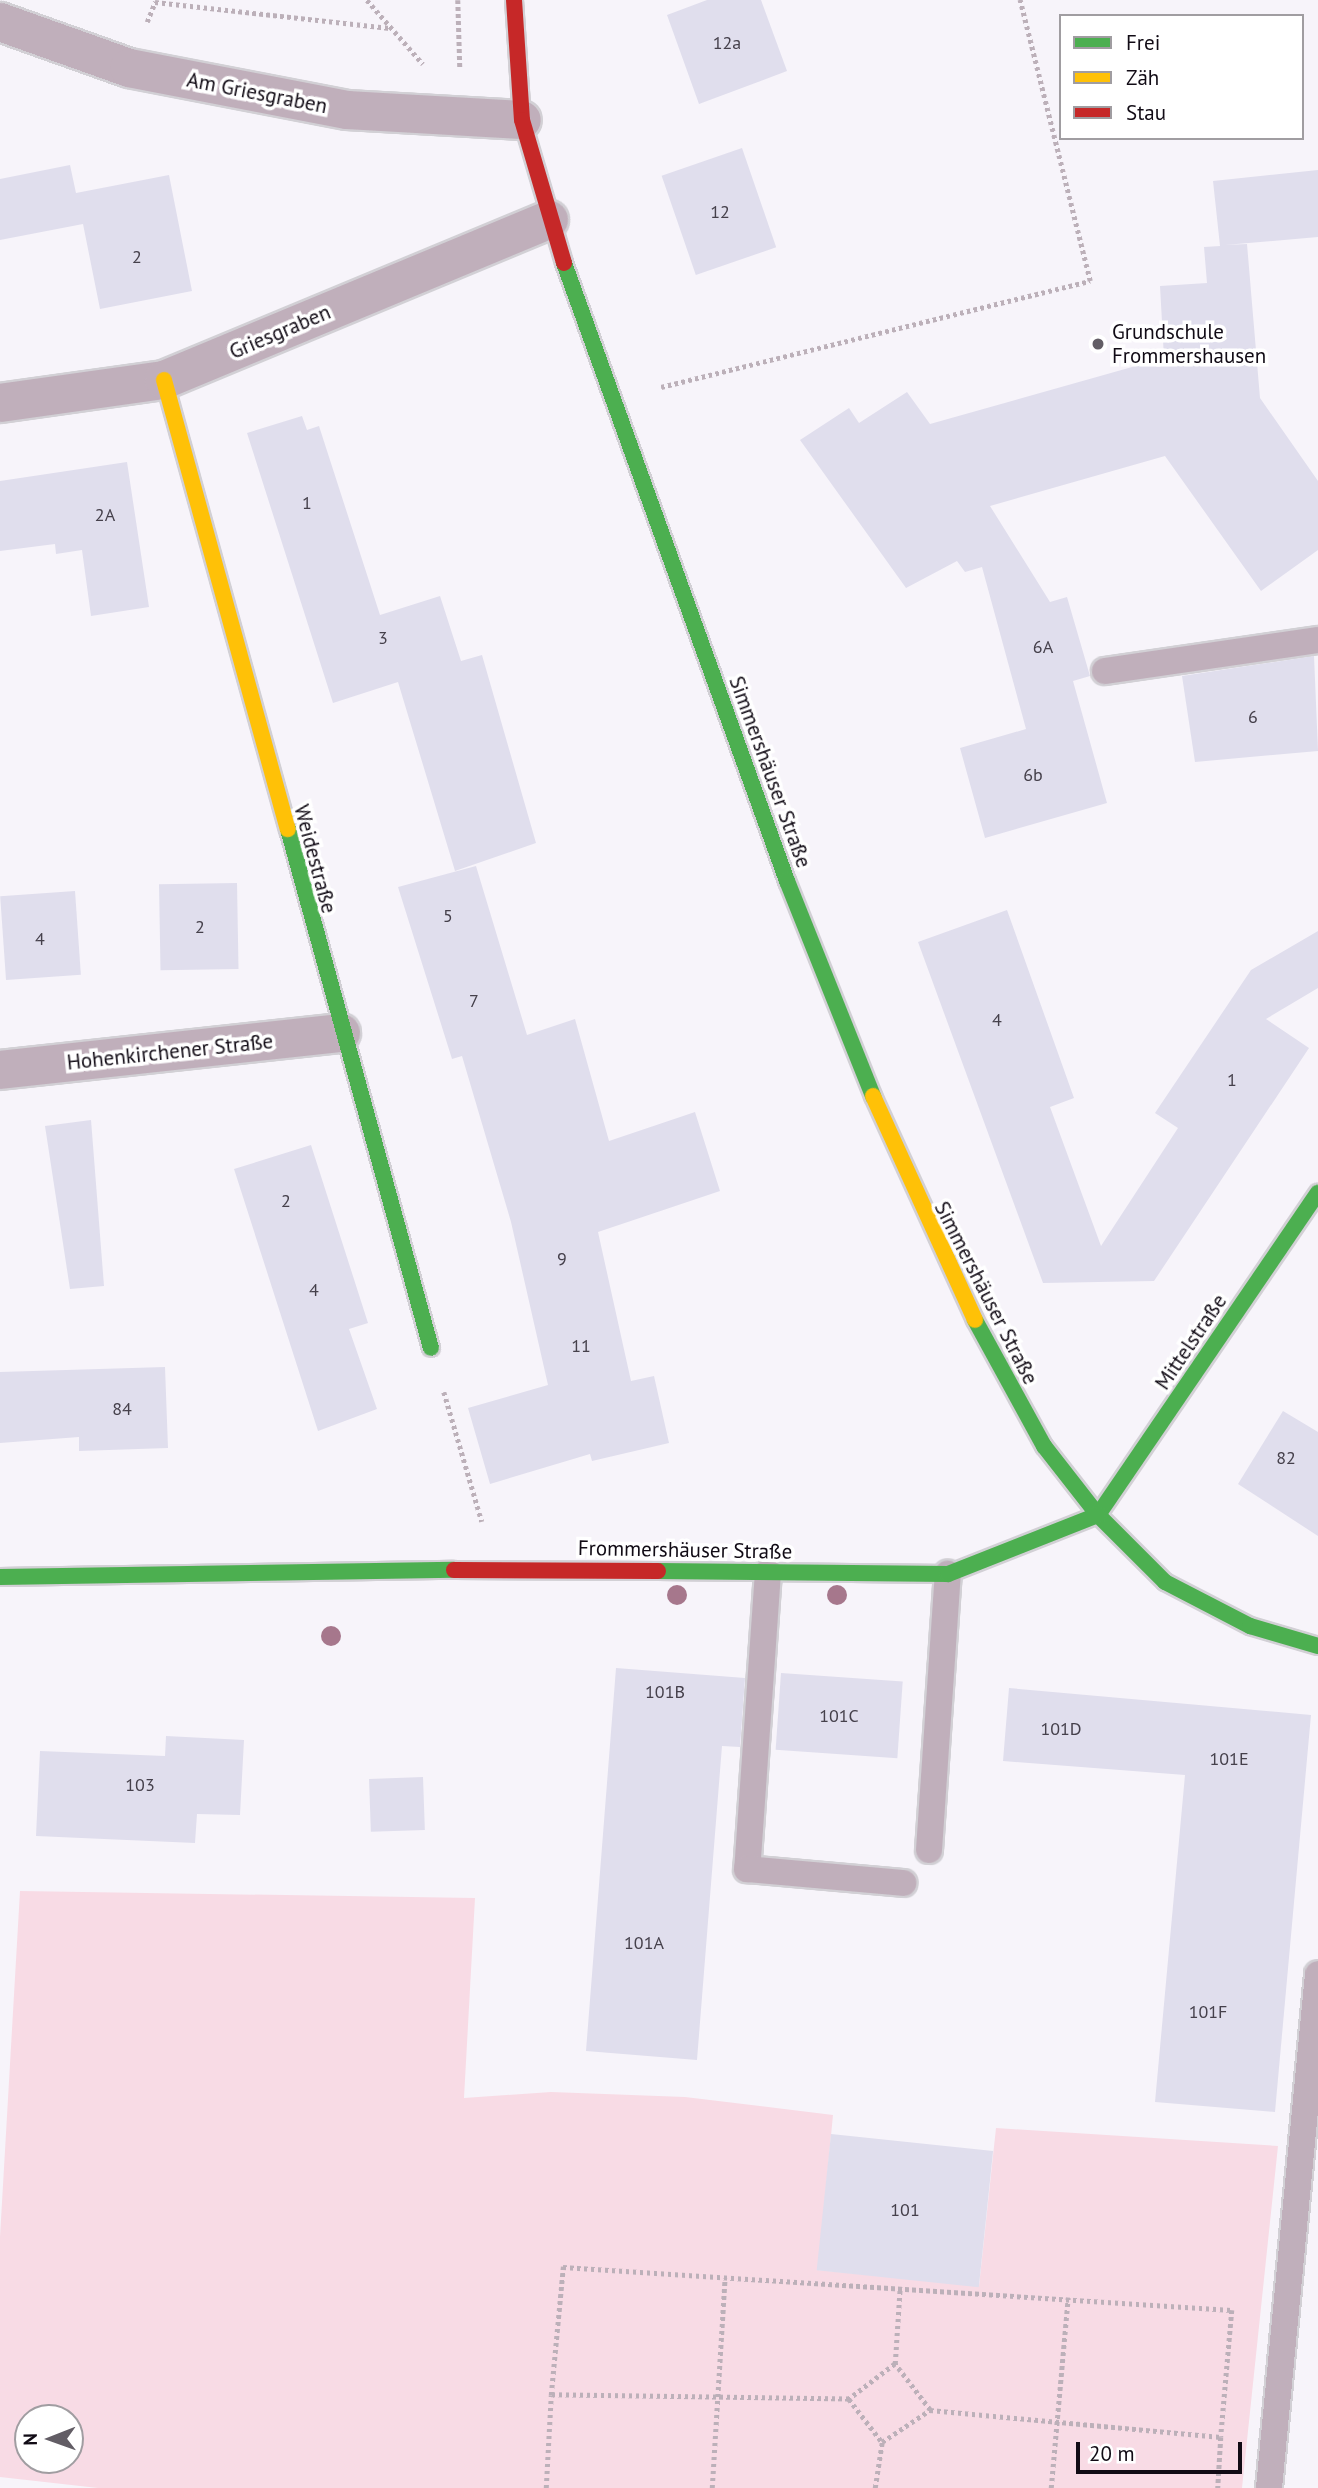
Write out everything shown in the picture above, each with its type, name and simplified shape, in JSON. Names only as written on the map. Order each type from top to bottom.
[{"type":"street","name":"Simmershäuser Straße","points":[[514,0],[522,120],[550,220],[786,881],[914,1197],[999,1369],[1044,1446],[1098,1515]]},
{"type":"street","name":"Am Griesgraben","points":[[0,23],[129,68],[347,110],[461,111],[522,120]]},
{"type":"street","name":"Griesgraben","points":[[0,403],[164,380],[550,220]]},
{"type":"street","name":"Weidestraße","points":[[164,380],[341,1033],[431,1348]]},
{"type":"street","name":"Hohenkirchener Straße","points":[[0,1070],[341,1033]]},
{"type":"street","name":"Mittelstraße","points":[[1098,1515],[1318,1192]]},
{"type":"street","name":"Frommershäuser Straße","points":[[0,1577],[496,1569],[948,1574],[1098,1515]]},
{"type":"street","points":[[1098,1515],[1166,1582],[1250,1626],[1318,1646]]},
{"type":"lane","points":[[1105,671],[1318,640]]},
{"type":"lane","points":[[768,1572],[747,1869],[903,1883]]},
{"type":"lane","points":[[929,1850],[948,1574]]},
{"type":"lane","points":[[1269,2488],[1318,1974]]},
{"type":"path","points":[[367,0],[461,111]]},
{"type":"path","points":[[458,0],[461,111]]},
{"type":"path","points":[[616,399],[1090,281],[1020,0]]},
{"type":"path","points":[[129,68],[155,2],[390,28]]},
{"type":"path","points":[[431,1348],[496,1569]]},
{"type":"path","points":[[546,2488],[551,2395],[563,2267],[1232,2310],[1218,2488]]},
{"type":"path","points":[[712,2488],[720,2395],[725,2278]]},
{"type":"path","points":[[900,2287],[895,2364],[930,2410]]},
{"type":"path","points":[[1051,2488],[1068,2298]]},
{"type":"path","points":[[551,2395],[720,2395],[849,2399],[895,2364]]},
{"type":"path","points":[[849,2399],[883,2442]]},
{"type":"path","points":[[875,2488],[883,2442],[930,2410],[1057,2419],[1221,2437]]},
{"type":"shaded area","points":[[20,1891],[475,1898],[464,2098],[551,2092],[685,2097],[833,2115],[818,2270],[979,2286],[996,2128],[1278,2146],[1242,2488],[98,2488],[0,2477],[0,2237]]},
{"type":"building","points":[[707,0],[761,0],[787,71],[699,104],[667,15]]},
{"type":"building","points":[[742,148],[776,247],[696,275],[662,176]]},
{"type":"building","points":[[70,165],[76,193],[169,175],[192,291],[100,309],[83,224],[0,240],[0,179]]},
{"type":"building","points":[[1318,170],[1318,237],[1225,245],[1247,244],[1260,398],[1318,481],[1318,550],[1261,591],[1165,456],[990,506],[1050,602],[1067,597],[1090,676],[1073,681],[1107,803],[985,838],[960,748],[1026,729],[982,567],[965,572],[957,561],[906,588],[800,440],[849,408],[859,423],[907,392],[930,424],[1164,358],[1160,286],[1207,283],[1204,247],[1220,246],[1213,181]]},
{"type":"building","points":[[302,416],[307,430],[319,426],[380,615],[440,596],[461,661],[482,655],[536,843],[455,871],[398,682],[333,703],[247,433]]},
{"type":"building","points":[[127,462],[149,607],[91,616],[82,550],[56,554],[55,544],[0,551],[0,481]]},
{"type":"building","points":[[1314,656],[1318,751],[1195,762],[1182,676]]},
{"type":"building","points":[[476,866],[527,1035],[575,1019],[609,1141],[695,1112],[720,1191],[598,1232],[631,1381],[654,1376],[669,1443],[592,1461],[590,1454],[490,1484],[468,1408],[548,1385],[511,1222],[462,1056],[452,1059],[398,887]]},
{"type":"building","points":[[237,883],[239,969],[161,970],[159,884]]},
{"type":"building","points":[[75,891],[81,975],[6,980],[0,896]]},
{"type":"building","points":[[1007,910],[1074,1098],[1050,1107],[1101,1246],[1178,1128],[1155,1113],[1251,970],[1318,931],[1318,988],[1266,1019],[1309,1048],[1154,1281],[1043,1283],[918,942]]},
{"type":"building","points":[[91,1120],[104,1286],[70,1289],[45,1126]]},
{"type":"building","points":[[311,1145],[368,1323],[349,1329],[377,1409],[318,1431],[234,1169]]},
{"type":"building","points":[[165,1367],[168,1448],[79,1451],[79,1437],[0,1443],[0,1372]]},
{"type":"building","points":[[1283,1411],[1318,1432],[1318,1536],[1238,1484]]},
{"type":"building","points":[[616,1668],[745,1678],[740,1747],[722,1746],[697,2060],[586,2051]]},
{"type":"building","points":[[781,1673],[903,1682],[897,1758],[776,1750]]},
{"type":"building","points":[[1009,1688],[1311,1715],[1275,2112],[1155,2102],[1185,1775],[1003,1761]]},
{"type":"building","points":[[166,1736],[244,1740],[240,1815],[197,1814],[195,1843],[36,1836],[40,1751],[165,1756]]},
{"type":"building","points":[[423,1777],[425,1830],[371,1832],[369,1779]]},
{"type":"building","points":[[831,2134],[993,2151],[979,2287],[817,2270]]},
{"type":"traffic: fast","points":[[564,263],[787,881],[873,1096]]},
{"type":"traffic: fast","points":[[288,829],[431,1348]]},
{"type":"traffic: fast","points":[[1098,1515],[1318,1193]]},
{"type":"traffic: fast","points":[[975,1320],[1044,1446],[1098,1515],[1165,1582],[1250,1626],[1318,1646]]},
{"type":"traffic: fast","points":[[658,1571],[948,1574],[1098,1515]]},
{"type":"traffic: fast","points":[[0,1577],[454,1570]]},
{"type":"traffic: slow","points":[[164,380],[288,829]]},
{"type":"traffic: slow","points":[[873,1096],[975,1320]]},
{"type":"traffic: jam","points":[[514,0],[522,120],[564,263]]},
{"type":"traffic: jam","points":[[454,1570],[658,1571]]},
{"type":"place","name":"Grundschule Frommershausen","points":[[1098,344]]}]
